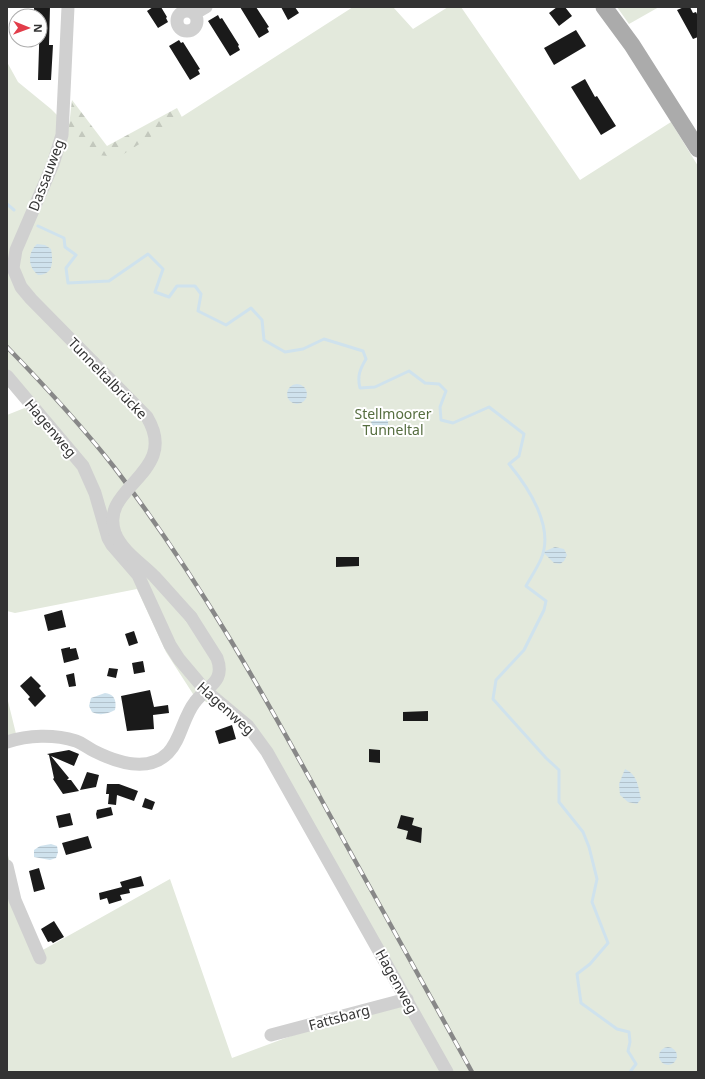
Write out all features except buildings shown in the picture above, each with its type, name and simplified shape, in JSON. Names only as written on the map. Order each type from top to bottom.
[{"type":"main road","points":[[604,7],[632,45],[698,149]]},
{"type":"street","name":"Dassauweg","points":[[10,269],[16,250],[52,164],[62,135],[68,7]]},
{"type":"street","points":[[185,11],[206,7]]},
{"type":"street","name":"Tunneltalbrücke","points":[[7,742],[30,736],[60,738],[76,741],[111,759],[142,765],[168,753],[174,744],[191,708],[218,678],[220,665],[191,617],[129,553],[115,534],[113,522],[118,502],[152,461],[155,439],[151,424],[147,417],[31,299],[10,269]]},
{"type":"street","name":"Hagenweg","points":[[7,376],[83,466],[95,493],[108,538],[112,545],[138,575],[170,644],[193,677],[206,691],[245,723],[268,752],[447,1072]]},
{"type":"street","points":[[7,866],[15,900],[40,958]]},
{"type":"street","name":"Fattsbarg","points":[[271,1035],[407,999]]},
{"type":"green space","name":"Stellmoorer Tunneltal","points":[[353,7],[393,7],[413,29],[448,7],[461,7],[580,180],[671,122],[698,166],[698,1072],[7,1072],[7,851],[19,900],[41,951],[170,879],[232,1058],[398,996],[258,745],[233,718],[193,694],[166,652],[137,589],[15,613],[7,611],[7,415],[27,407],[35,400],[7,369],[7,62],[18,82],[51,109],[97,155],[119,157]]},
{"type":"green space","points":[[617,7],[659,7],[629,24]]},
{"type":"green space","points":[[72,100],[107,146],[177,108],[184,121],[123,161],[103,160],[68,135]]},
{"type":"green space","points":[[7,697],[18,742],[7,746]]},
{"type":"water","points":[[37,244],[45,245],[51,249],[52,258],[50,270],[47,273],[38,275],[32,268],[30,260],[30,256]]},
{"type":"water","points":[[297,384],[304,387],[307,394],[304,401],[297,404],[290,401],[287,394],[290,387]]},
{"type":"water","points":[[377,415],[384,415],[388,418],[388,425],[386,432],[376,436],[371,433],[368,426]]},
{"type":"water","points":[[555,547],[564,549],[567,555],[564,561],[560,564],[554,563],[543,552]]},
{"type":"water","points":[[105,693],[113,696],[116,703],[115,710],[104,714],[92,712],[89,706],[91,698]]},
{"type":"water","points":[[625,769],[633,775],[637,782],[641,799],[637,804],[628,802],[620,795],[619,784]]},
{"type":"water","points":[[51,844],[57,846],[58,852],[56,858],[50,860],[34,857],[34,850],[40,846]]},
{"type":"water","points":[[668,1047],[674,1050],[677,1056],[674,1062],[668,1065],[662,1062],[659,1056],[662,1050]]},
{"type":"waterway","points":[[7,204],[14,210]]},
{"type":"waterway","points":[[38,226],[64,238],[65,247],[76,255],[66,268],[68,283],[109,281],[148,254],[163,269],[155,292],[169,297],[177,286],[195,286],[201,294],[198,311],[226,325],[251,308],[262,320],[264,340],[285,352],[303,349],[324,339],[363,351],[366,359],[360,373],[360,388],[375,387],[409,371],[425,383],[439,384],[446,391],[440,407],[441,420],[453,423],[489,407],[524,434],[519,456],[509,464],[531,496],[542,521],[545,534],[544,547],[541,559],[526,586],[546,601],[544,610],[524,650],[496,680],[493,699],[546,758],[559,770],[559,802],[583,832],[589,847],[597,879],[592,902],[608,943],[590,964],[577,974],[581,1003],[617,1029],[629,1032],[630,1042],[628,1051],[636,1064],[630,1072]]},
{"type":"railway","points":[[7,347],[89,436],[114,467],[173,549],[200,591],[253,677],[278,721],[472,1072]]}]
